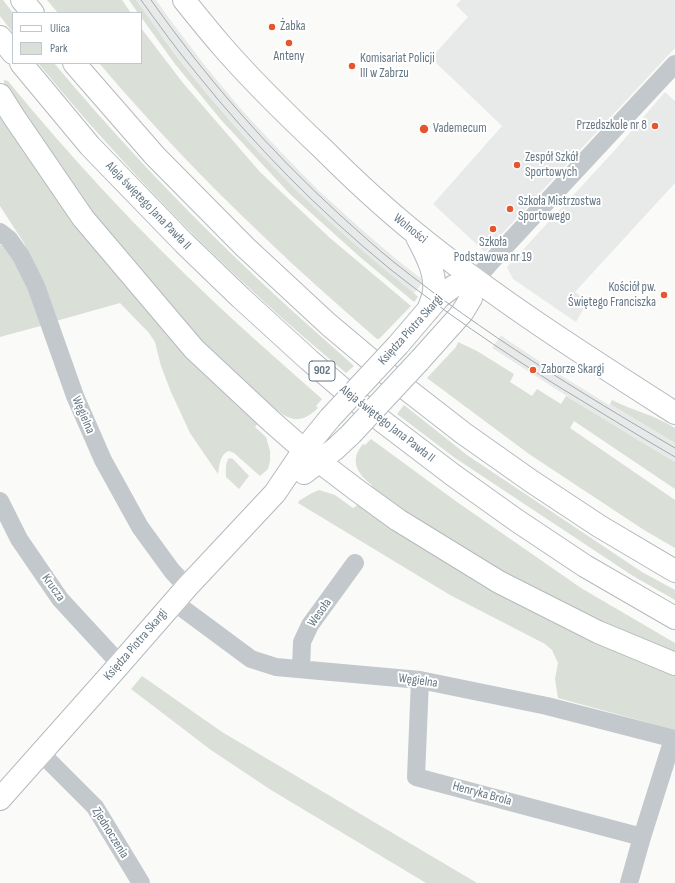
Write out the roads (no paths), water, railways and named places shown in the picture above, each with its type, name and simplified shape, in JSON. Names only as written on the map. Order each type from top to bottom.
[{"type":"main road","points":[[22,0],[32,12]]},
{"type":"main road","name":"Wolności","points":[[184,0],[222,46],[275,103],[364,190],[414,233],[475,280],[512,306],[675,413]]},
{"type":"main road","points":[[0,37],[12,52]]},
{"type":"main road","name":"Aleja świętego Jana Pawła II","points":[[22,64],[90,146],[179,238],[241,298],[320,370],[365,408],[453,475],[516,520],[585,566],[675,618]]},
{"type":"main road","points":[[75,64],[154,156],[245,247],[328,324],[391,377],[531,481],[599,526],[675,571]]},
{"type":"main road","points":[[0,95],[83,218],[184,338],[205,360],[271,421],[312,456],[398,520],[499,582],[598,632],[675,664]]},
{"type":"main road","points":[[414,233],[426,254],[433,276],[434,292],[427,312]]},
{"type":"main road","name":"Księdza Piotra Skargi","points":[[0,799],[180,595],[275,493],[312,456],[330,418],[398,345],[439,297],[454,286],[475,280],[471,298],[462,313],[419,361],[351,434],[335,449],[312,456]]},
{"type":"main road","points":[[462,313],[479,306],[496,303],[512,306]]},
{"type":"street","points":[[475,280],[675,64]]},
{"type":"street","name":"Węgielna","points":[[0,232],[9,239],[21,256],[36,286],[75,396],[103,460],[140,528],[172,571],[180,595],[251,659],[276,667],[420,680],[547,706],[674,739]]},
{"type":"street","name":"Krucza","points":[[0,501],[19,539],[60,599],[120,664]]},
{"type":"street","name":"Wesoła","points":[[301,669],[302,642],[310,625],[355,563]]},
{"type":"street","name":"Henryka Brola","points":[[420,680],[416,777],[642,837]]},
{"type":"street","points":[[629,883],[642,837],[674,739]]},
{"type":"street","name":"Zjednoczenia","points":[[41,753],[95,807],[141,883]]},
{"type":"tram line","points":[[141,0],[182,56],[264,152],[313,201],[364,247],[410,285],[492,344],[556,385],[675,457]]},
{"type":"tram line","points":[[151,0],[216,85],[288,165],[340,215],[395,263],[428,289],[497,338],[567,383],[675,448]]},
{"type":"place","name":"Żabka","points":[[272,27]]},
{"type":"place","name":"Anteny","points":[[289,43]]},
{"type":"place","name":"Komisariat Policji III w Zabrzu","points":[[352,66]]},
{"type":"place","name":"Przedszkole nr 8","points":[[655,126]]},
{"type":"place","name":"Vademecum","points":[[424,129]]},
{"type":"place","name":"Zespół Szkół Sportowych","points":[[517,165]]},
{"type":"place","name":"Szkoła Mistrzostwa Sportowego","points":[[510,209]]},
{"type":"place","name":"Szkoła Podstawowa nr 19","points":[[493,229]]},
{"type":"place","name":"Kościół pw. Świętego Franciszka","points":[[664,295]]},
{"type":"place","name":"Zaborze Skargi","points":[[533,370]]}]
